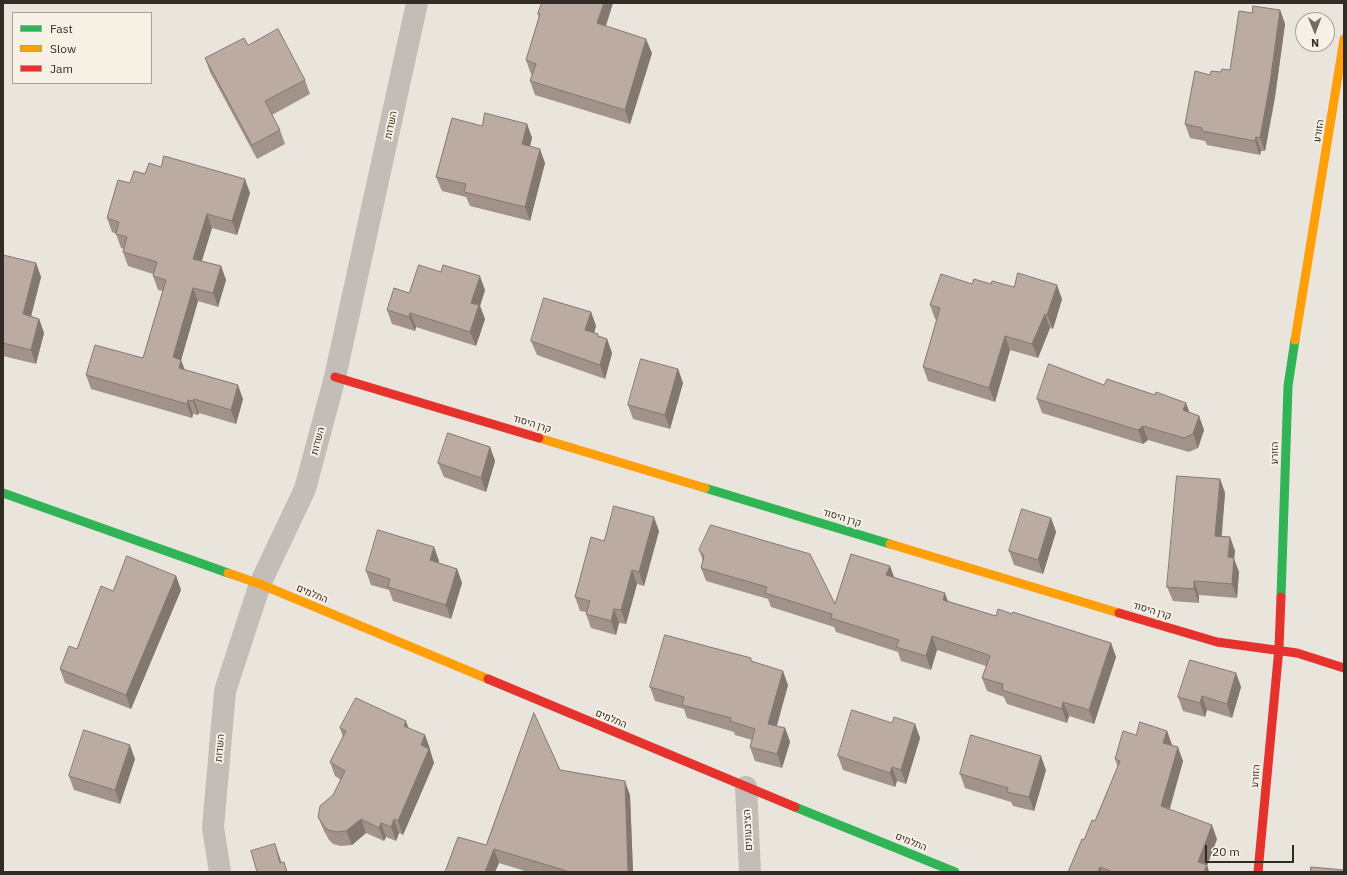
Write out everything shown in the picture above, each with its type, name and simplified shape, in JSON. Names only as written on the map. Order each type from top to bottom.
[{"type":"street","name":"השדות","points":[[220,872],[213,828],[225,691],[260,584],[305,489],[335,377],[418,3]]},
{"type":"street","name":"הזורע","points":[[1258,872],[1278,648],[1288,386],[1344,39]]},
{"type":"street","name":"קרן היסוד","points":[[335,377],[1217,642],[1278,648],[1322,658],[1344,668]]},
{"type":"street","name":"התלמים","points":[[3,492],[260,584],[746,787],[955,872]]},
{"type":"street","name":"הציבעונים","points":[[746,787],[750,872]]},
{"type":"building","points":[[542,3],[604,3],[597,23],[646,39],[625,110],[530,81],[536,64],[526,60]]},
{"type":"building","points":[[1253,6],[1280,10],[1270,83],[1260,138],[1256,137],[1255,141],[1202,131],[1202,128],[1185,124],[1195,71],[1210,75],[1211,71],[1221,72],[1222,69],[1230,70],[1239,11],[1252,13]]},
{"type":"building","points":[[278,29],[305,80],[265,101],[280,130],[252,145],[205,58],[244,38],[248,45]]},
{"type":"building","points":[[485,113],[527,124],[522,144],[540,149],[525,207],[464,192],[466,184],[436,177],[452,118],[482,126]]},
{"type":"building","points":[[164,156],[245,179],[232,221],[207,214],[193,259],[221,266],[213,293],[193,288],[173,357],[181,360],[179,368],[238,385],[231,410],[194,399],[193,401],[188,400],[187,404],[86,375],[95,345],[143,358],[166,280],[153,276],[157,262],[123,252],[127,237],[116,234],[119,222],[107,218],[118,180],[130,183],[134,171],[145,174],[149,163],[161,167]]},
{"type":"building","points":[[3,255],[36,263],[23,314],[39,319],[31,350],[3,343]]},
{"type":"building","points":[[419,265],[441,272],[443,265],[480,276],[471,303],[479,305],[470,332],[410,313],[409,317],[387,310],[394,288],[409,293]]},
{"type":"building","points":[[1018,273],[1057,285],[1047,315],[1045,314],[1032,344],[1005,336],[989,388],[923,367],[940,308],[930,305],[941,274],[972,284],[974,279],[991,284],[992,281],[1014,287]]},
{"type":"building","points":[[544,298],[591,312],[585,330],[598,334],[598,336],[607,339],[600,365],[531,341]]},
{"type":"building","points":[[641,359],[678,369],[665,415],[628,405]]},
{"type":"building","points":[[1049,364],[1104,385],[1107,379],[1155,395],[1156,392],[1186,403],[1183,410],[1199,416],[1193,434],[1184,438],[1143,426],[1138,430],[1037,399]]},
{"type":"building","points":[[448,433],[490,447],[481,478],[438,463]]},
{"type":"building","points":[[1177,476],[1220,479],[1215,536],[1230,537],[1228,557],[1234,558],[1232,584],[1194,581],[1194,589],[1167,587]]},
{"type":"building","points":[[614,506],[654,517],[639,572],[632,570],[621,610],[614,609],[611,621],[586,614],[590,601],[575,597],[591,537],[604,541]]},
{"type":"building","points":[[1022,509],[1051,518],[1038,560],[1009,551]]},
{"type":"building","points":[[711,525],[810,554],[835,604],[851,554],[890,566],[886,575],[945,593],[943,600],[996,616],[998,609],[1012,614],[1013,612],[1111,643],[1089,710],[1063,702],[1062,709],[1002,690],[1003,684],[982,678],[990,656],[986,654],[932,636],[926,656],[896,647],[899,640],[831,618],[832,614],[765,593],[767,587],[701,568],[704,556],[699,550]]},
{"type":"building","points":[[378,530],[434,547],[430,560],[457,569],[446,605],[388,587],[390,579],[366,571]]},
{"type":"building","points":[[127,556],[176,576],[126,695],[60,669],[69,646],[77,649],[101,586],[113,591]]},
{"type":"building","points":[[665,635],[751,658],[751,661],[783,671],[768,724],[785,728],[777,754],[750,747],[755,729],[730,721],[731,718],[682,705],[684,697],[650,687]]},
{"type":"building","points":[[1190,660],[1236,673],[1227,704],[1202,696],[1200,703],[1178,697]]},
{"type":"building","points":[[356,698],[406,721],[404,726],[425,735],[421,745],[429,749],[398,821],[394,819],[391,827],[381,823],[379,828],[361,819],[346,831],[336,832],[328,830],[318,817],[320,806],[333,795],[345,771],[330,762],[346,731],[340,728]]},
{"type":"building","points":[[852,710],[892,723],[894,717],[915,724],[901,770],[892,767],[890,773],[838,756]]},
{"type":"building","points":[[534,713],[560,770],[625,781],[628,872],[570,872],[494,849],[485,872],[445,872],[458,837],[486,845]]},
{"type":"building","points":[[1140,722],[1167,731],[1163,743],[1178,747],[1161,806],[1212,825],[1198,862],[1207,865],[1204,872],[1113,872],[1100,867],[1098,872],[1068,872],[1092,820],[1095,821],[1120,761],[1115,759],[1123,731],[1136,735]]},
{"type":"building","points":[[84,730],[130,745],[115,790],[69,776]]},
{"type":"building","points":[[971,735],[1041,756],[1029,797],[1007,792],[1008,788],[960,774]]},
{"type":"building","points":[[275,844],[280,863],[284,862],[287,872],[257,872],[251,851]]},
{"type":"building","points":[[1311,867],[1344,870],[1344,872],[1311,872]]},
{"type":"traffic: fast","points":[[1281,597],[1288,386],[1295,340]]},
{"type":"traffic: fast","points":[[705,488],[890,544]]},
{"type":"traffic: fast","points":[[3,493],[228,573]]},
{"type":"traffic: fast","points":[[795,807],[955,872]]},
{"type":"traffic: slow","points":[[1295,340],[1344,39]]},
{"type":"traffic: slow","points":[[539,438],[705,488]]},
{"type":"traffic: slow","points":[[890,544],[1119,613]]},
{"type":"traffic: slow","points":[[228,573],[260,584],[488,679]]},
{"type":"traffic: jam","points":[[335,377],[539,438]]},
{"type":"traffic: jam","points":[[1258,872],[1279,648],[1281,597]]},
{"type":"traffic: jam","points":[[1119,613],[1217,642],[1297,653],[1344,668]]},
{"type":"traffic: jam","points":[[488,679],[795,807]]}]
